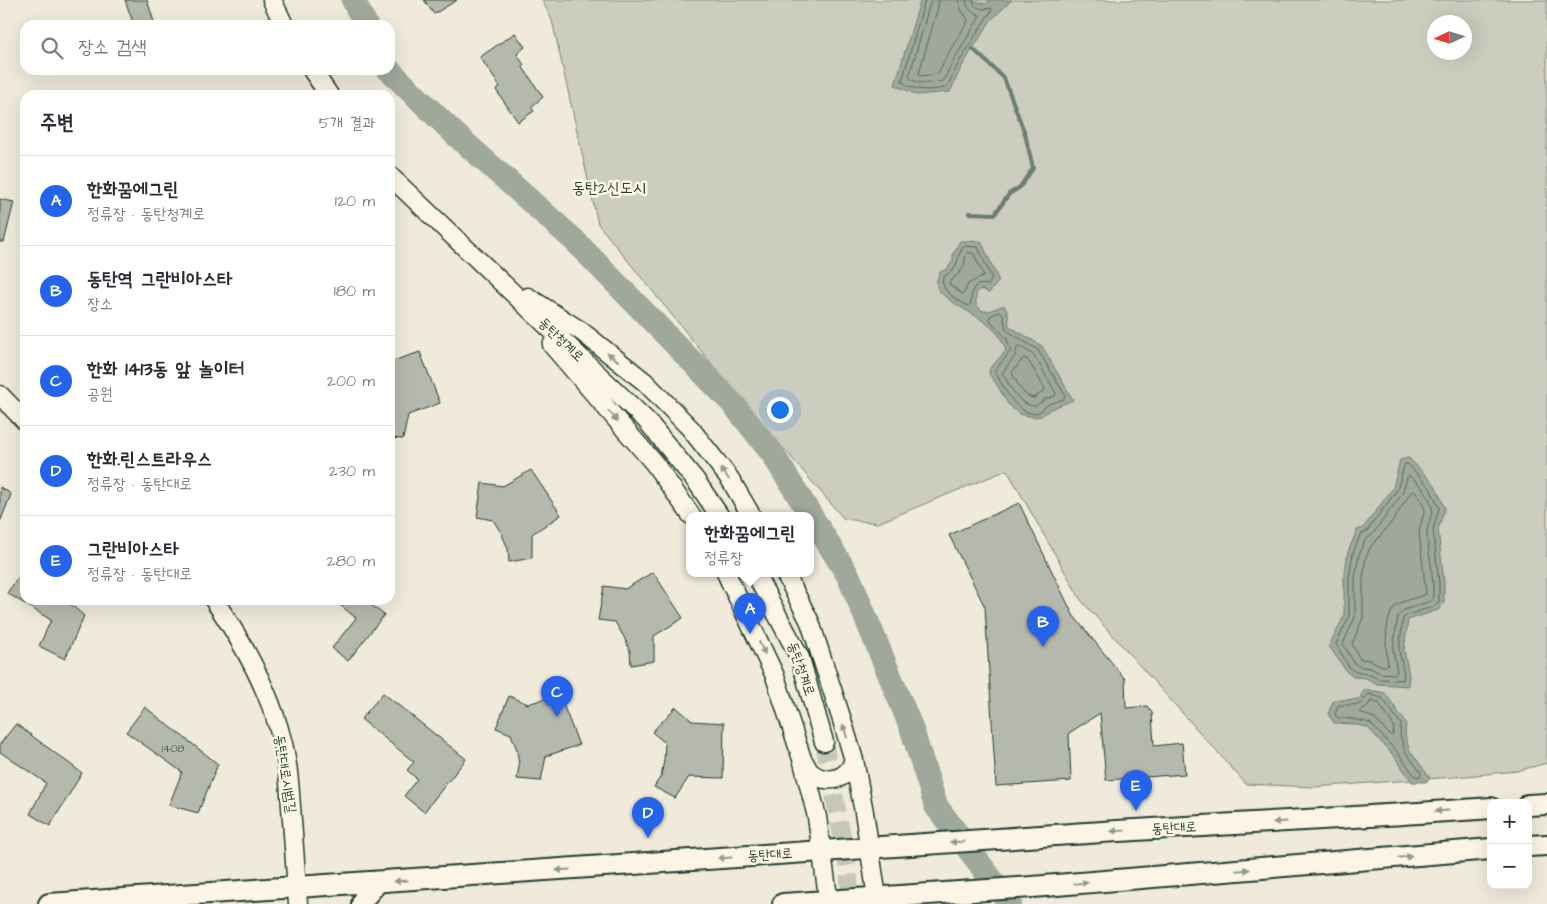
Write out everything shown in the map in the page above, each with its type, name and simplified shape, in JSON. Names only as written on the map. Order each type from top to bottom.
[{"type":"main road","points":[[1532,805],[1547,804]]},
{"type":"main road","name":"동탄대로","points":[[49,904],[298,896],[377,883],[997,839],[1487,808]]},
{"type":"main road","points":[[1532,846],[1547,845]]},
{"type":"main road","points":[[783,904],[877,901],[942,893],[1487,850]]},
{"type":"main road","points":[[362,904],[364,898],[377,883]]},
{"type":"street","points":[[272,0],[282,20]]},
{"type":"street","points":[[316,75],[326,90]]},
{"type":"street","name":"동탄청계로","points":[[395,181],[646,421],[696,481],[717,512]]},
{"type":"street","points":[[490,272],[654,463],[689,512]]},
{"type":"street","points":[[490,272],[581,331],[645,382],[690,428],[730,479],[749,512]]},
{"type":"street","points":[[0,395],[20,416]]},
{"type":"street","points":[[728,577],[775,676],[803,762],[817,817],[829,902]]},
{"type":"street","name":"동탄청계로","points":[[757,577],[800,658],[824,742]]},
{"type":"street","points":[[787,577],[810,622],[854,760],[870,848],[877,901]]},
{"type":"street","name":"동탄대로시범길","points":[[217,605],[250,660],[268,699],[282,741],[290,788],[298,896]]},
{"type":"street","points":[[803,762],[809,772],[827,780],[838,778],[849,771],[854,760]]},
{"type":"shaded area","points":[[542,0],[1547,0],[1547,763],[1517,771],[1313,787],[1246,784],[1081,600],[1007,470],[878,523],[844,519],[715,368],[598,224],[552,20]]},
{"type":"water","points":[[968,0],[986,4],[990,0],[1012,0],[991,20],[962,66],[950,92],[917,95],[895,85],[920,1]]},
{"type":"water","points":[[960,241],[981,241],[999,281],[989,293],[982,289],[976,293],[976,305],[982,311],[989,311],[1004,305],[1008,313],[1009,326],[1042,346],[1073,400],[1051,409],[1041,416],[1034,417],[1019,414],[1008,404],[989,374],[990,368],[1006,351],[1003,342],[991,327],[951,301],[940,292],[937,286],[940,272],[947,269],[953,261],[953,254]]},
{"type":"water","points":[[1409,458],[1435,485],[1445,508],[1438,530],[1444,582],[1444,603],[1438,610],[1408,620],[1404,650],[1409,675],[1408,686],[1377,684],[1366,678],[1353,677],[1346,671],[1329,646],[1344,616],[1344,578],[1348,552],[1357,530],[1363,528],[1393,488],[1400,460]]},
{"type":"water","points":[[1365,689],[1385,693],[1406,723],[1405,734],[1409,749],[1430,778],[1426,782],[1412,782],[1394,756],[1367,727],[1334,723],[1328,714],[1333,701],[1359,699]]},
{"type":"building","points":[[125,0],[147,0],[153,20],[132,20]]},
{"type":"building","points":[[424,0],[457,0],[434,14]]},
{"type":"building","points":[[515,33],[525,47],[517,54],[524,65],[522,66],[543,97],[531,107],[534,111],[518,122],[496,90],[500,87],[480,57]]},
{"type":"building","points":[[0,199],[14,202],[4,242],[0,242]]},
{"type":"building","points":[[420,352],[440,403],[408,415],[403,439],[395,438],[395,360]]},
{"type":"building","points":[[531,470],[561,515],[532,534],[532,558],[509,562],[508,549],[502,534],[493,520],[477,517],[482,483],[503,486]]},
{"type":"building","points":[[0,487],[11,494],[1,520],[0,520]]},
{"type":"building","points":[[1019,503],[1073,615],[1125,679],[1126,708],[1147,706],[1152,713],[1154,746],[1182,743],[1185,774],[1106,780],[1100,713],[1069,733],[1071,781],[996,786],[985,607],[949,535]]},
{"type":"building","points":[[653,572],[683,618],[654,636],[654,661],[631,665],[630,651],[615,622],[598,620],[604,586],[625,589]]},
{"type":"building","points":[[20,575],[20,601],[7,593]]},
{"type":"building","points":[[27,605],[72,605],[84,616],[65,659],[39,646],[51,620]]},
{"type":"building","points":[[340,605],[371,605],[384,615],[348,661],[332,648],[356,618]]},
{"type":"building","points":[[383,693],[466,759],[424,812],[404,796],[417,779],[407,770],[414,762],[361,719]]},
{"type":"building","points":[[559,694],[579,745],[546,756],[541,781],[517,779],[519,766],[517,750],[511,734],[496,728],[509,696],[528,704]]},
{"type":"building","points":[[145,707],[218,764],[198,813],[169,805],[182,772],[126,732]]},
{"type":"building","points":[[676,707],[692,721],[724,723],[723,778],[689,777],[675,798],[654,787],[661,776],[665,743],[652,732]]},
{"type":"building","points":[[16,724],[82,773],[50,826],[30,814],[46,783],[0,752],[0,744]]},
{"type":"waterway","points":[[353,0],[363,20]]},
{"type":"waterway","points":[[969,213],[995,214],[1009,194],[1020,187],[1033,168],[1025,134],[1004,78],[973,49]]},
{"type":"waterway","points":[[394,75],[456,135],[574,240],[734,405],[772,453],[809,512]]},
{"type":"waterway","points":[[814,521],[849,577],[911,727],[936,806],[1010,904]]},
{"type":"tunnel","points":[[824,742],[848,868],[851,904]]},
{"type":"place","name":"한화꿈에그린","points":[[750,634]]},
{"type":"place","name":"동탄역 그란비아스타","points":[[1043,647]]},
{"type":"place","name":"한화 1413동 앞 놀이터","points":[[557,717]]},
{"type":"place","name":"그란비아스타","points":[[1136,811]]},
{"type":"place","name":"한화.린스트라우스","points":[[648,838]]},
{"type":"district","name":"동탄2신도시","points":[[609,188]]}]
